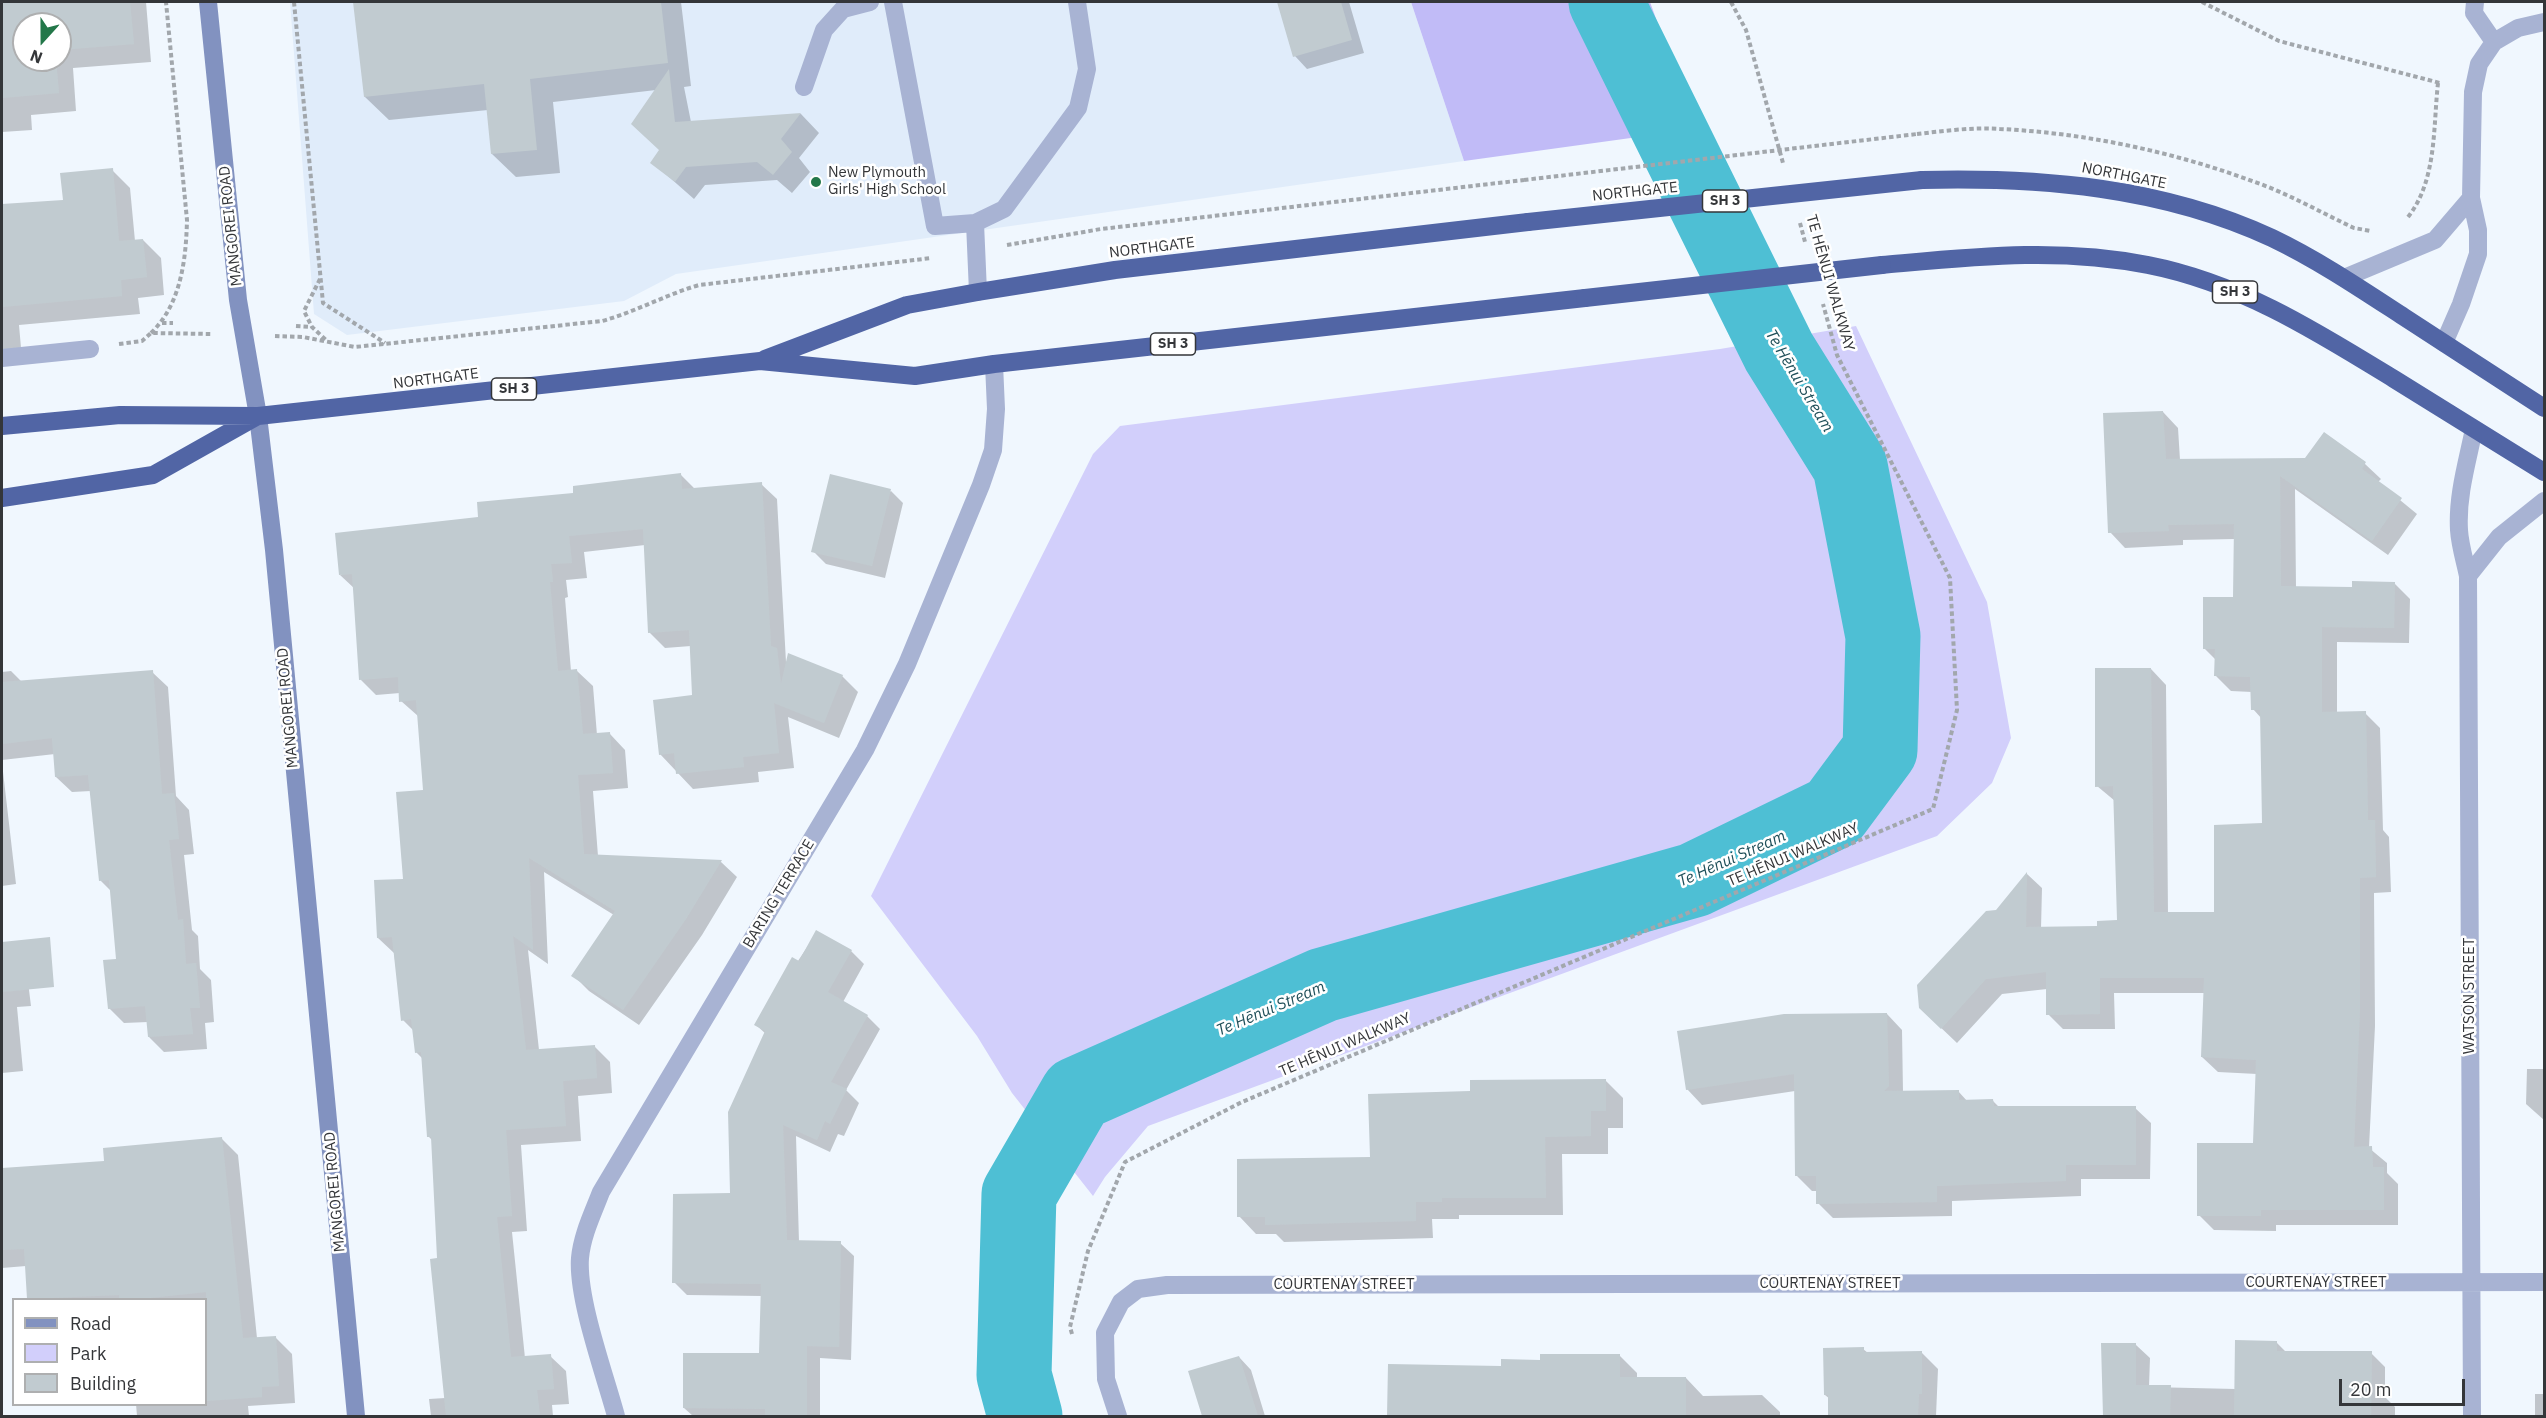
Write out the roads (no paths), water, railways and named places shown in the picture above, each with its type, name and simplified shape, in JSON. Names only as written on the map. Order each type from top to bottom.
[{"type":"highway","name":"NORTHGATE","points":[[760,361],[907,305],[1115,270],[1528,222],[1922,180],[2032,181],[2095,187],[2152,198],[2208,214],[2272,238],[2344,278],[2544,408]]},
{"type":"highway","name":"NORTHGATE","points":[[2,426],[120,415],[258,416],[760,361],[915,376],[994,364],[1882,265],[2014,254],[2107,259],[2178,272],[2244,295],[2306,324],[2544,472]]},
{"type":"highway","name":"NORTHGATE","points":[[2,498],[153,475],[258,416]]},
{"type":"street","name":"MANGOREI ROAD","points":[[208,2],[238,300],[258,416],[274,550],[356,1416]]},
{"type":"street","points":[[804,87],[824,30],[843,9],[870,2]]},
{"type":"street","points":[[893,2],[935,226],[975,223],[1004,209],[1078,108],[1087,69],[1077,2]]},
{"type":"street","points":[[2475,2],[2474,13],[2494,42]]},
{"type":"street","points":[[2444,343],[2461,304],[2478,254],[2478,230],[2471,198],[2473,92],[2479,64],[2494,42],[2518,28],[2544,22]]},
{"type":"street","points":[[2344,278],[2435,240],[2471,198]]},
{"type":"street","points":[[975,223],[978,292]]},
{"type":"street","points":[[2,358],[90,349]]},
{"type":"street","name":"BARING TERRACE","points":[[616,1416],[582,1290],[580,1258],[587,1227],[601,1191],[865,750],[907,664],[981,485],[993,450],[996,410],[994,364]]},
{"type":"street","name":"WATSON STREET","points":[[2472,1416],[2468,576],[2459,532],[2459,506],[2474,429]]},
{"type":"street","points":[[2468,576],[2499,537],[2544,501]]},
{"type":"street","name":"COURTENAY STREET","points":[[1119,1416],[1106,1379],[1105,1333],[1121,1302],[1138,1289],[1167,1285],[2544,1282]]},
{"type":"waterway","name":"Te Hēnui Stream","points":[[1025,1416],[1014,1375],[1019,1194],[1077,1094],[1323,985],[1694,880],[1834,812],[1880,750],[1883,636],[1850,466],[1779,352],[1606,2]]},
{"type":"place","name":"New Plymouth Girls' High School","points":[[816,182]]}]
